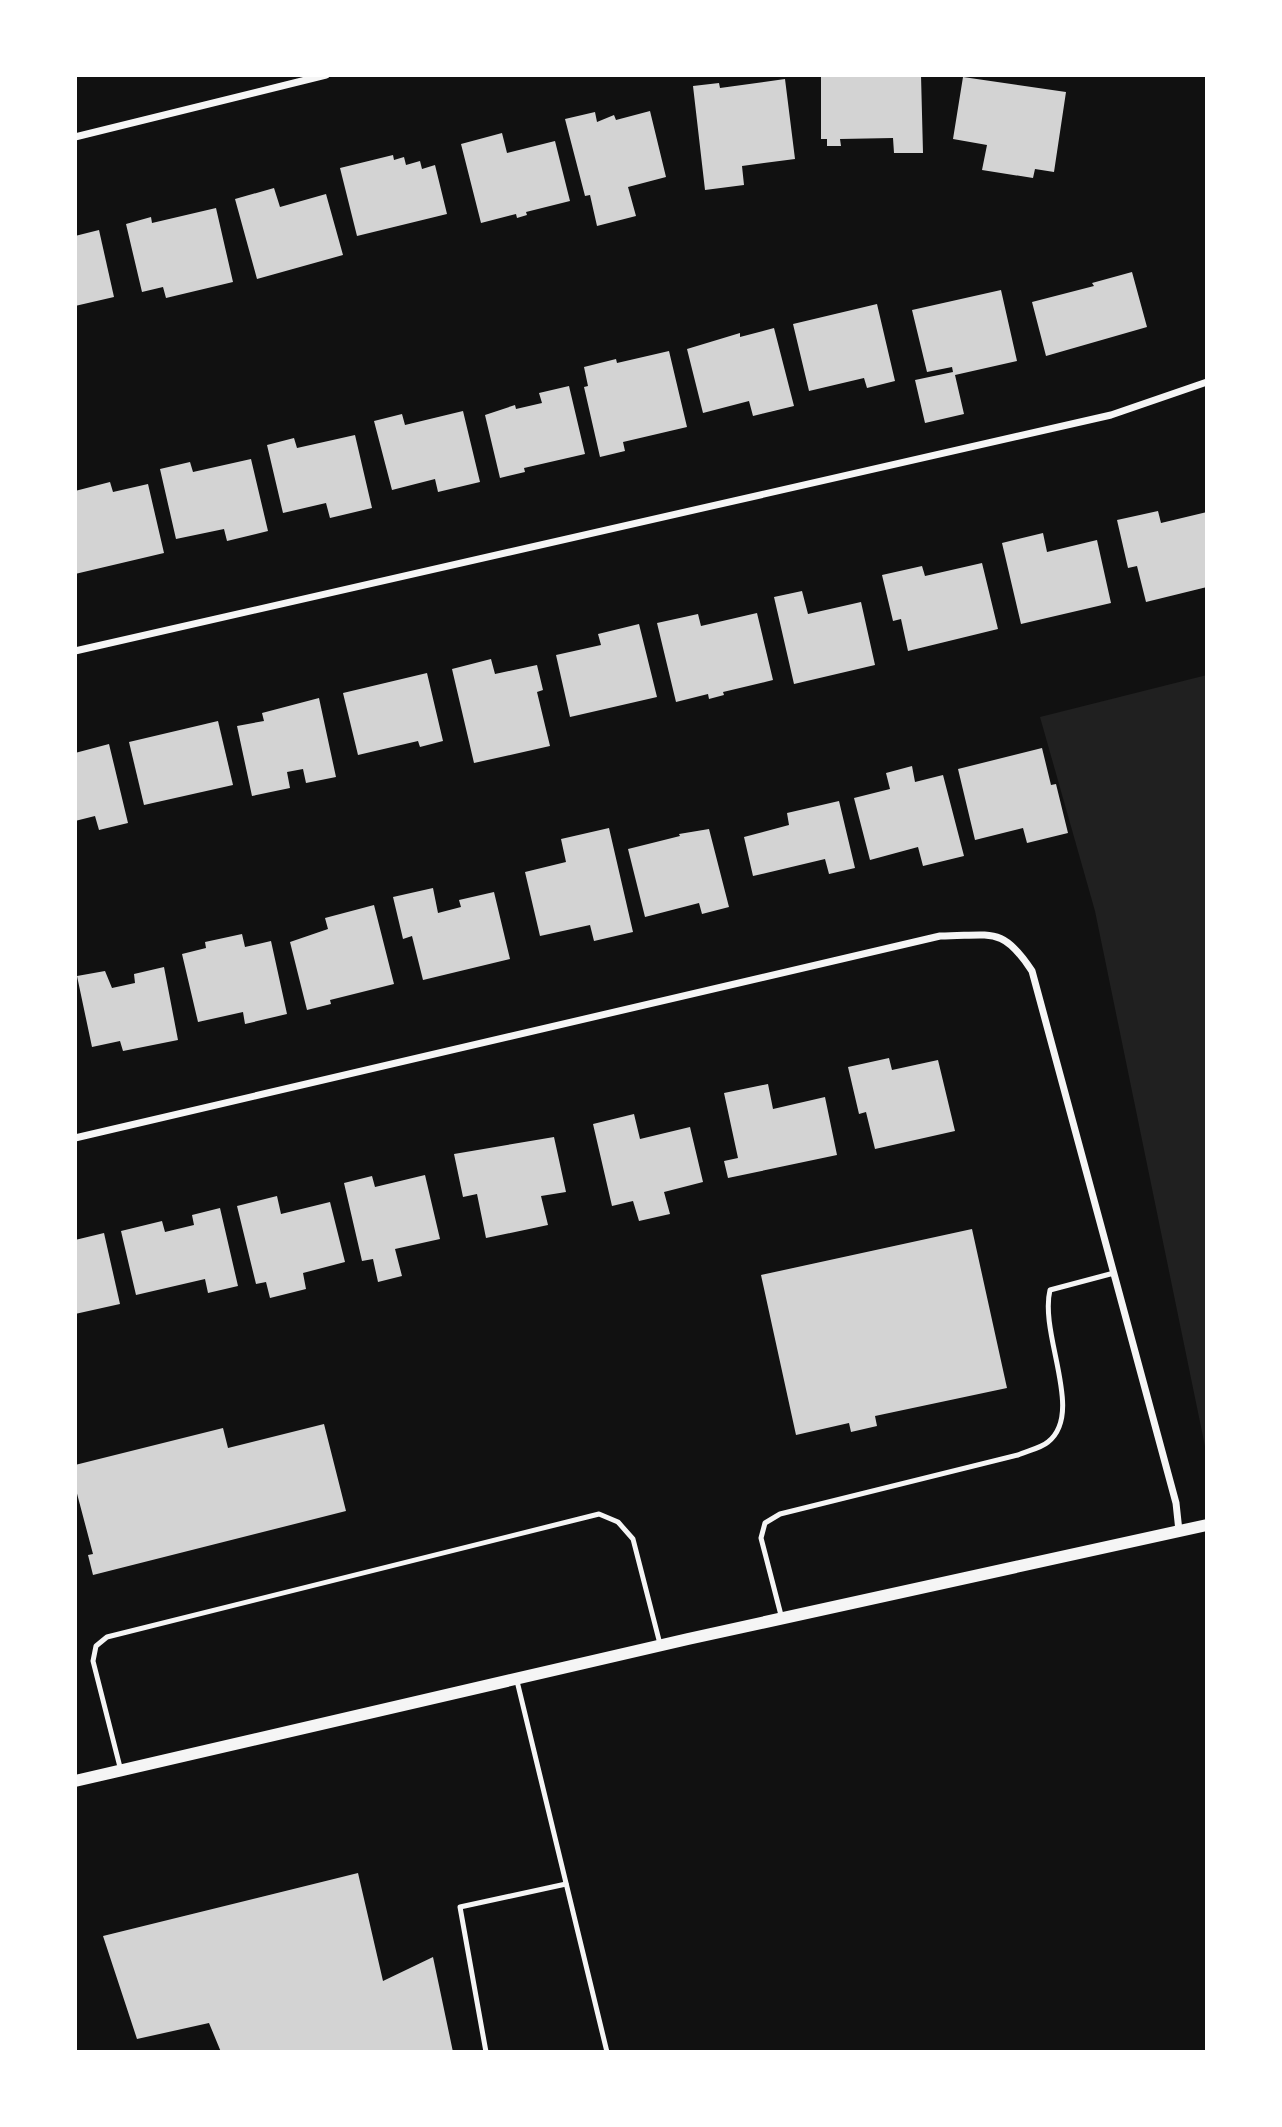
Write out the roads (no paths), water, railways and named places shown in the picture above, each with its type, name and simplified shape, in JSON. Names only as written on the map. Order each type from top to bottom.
[{"type":"street","points":[[75,137],[326,75]]},
{"type":"street","points":[[75,651],[1111,415],[1207,382]]},
{"type":"street","points":[[75,1138],[940,936],[999,936],[1015,944],[1032,971],[1176,1503],[1179,1531]]},
{"type":"street","points":[[75,1781],[660,1646],[1207,1525]]},
{"type":"lane","points":[[782,1619],[761,1538],[765,1523],[780,1514],[1018,1455],[1049,1442],[1066,1412],[1045,1308],[1050,1290],[1063,1284],[1114,1273]]},
{"type":"lane","points":[[121,1771],[93,1661],[96,1646],[107,1637],[599,1514],[618,1522],[633,1539],[660,1646]]},
{"type":"lane","points":[[517,1679],[607,2052]]},
{"type":"lane","points":[[486,2052],[460,1907],[566,1884]]}]
